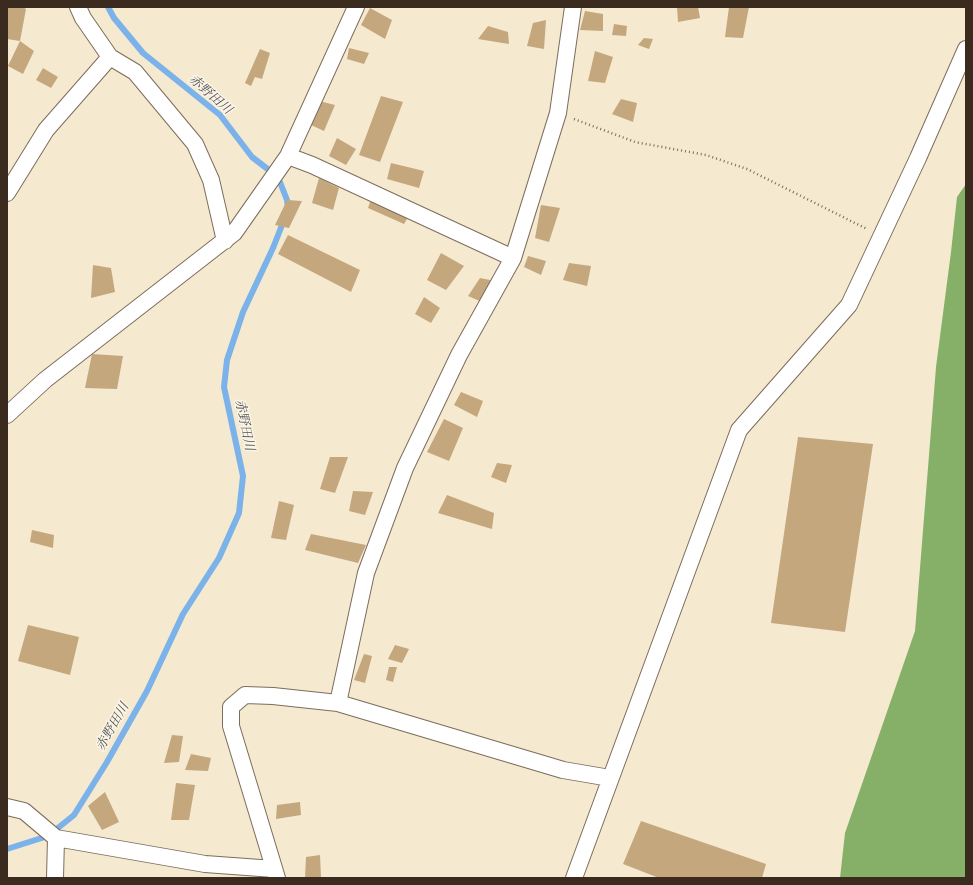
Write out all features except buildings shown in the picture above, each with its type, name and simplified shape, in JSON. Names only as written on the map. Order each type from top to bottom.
[{"type":"street","points":[[78,7],[83,18],[110,57],[135,72],[195,144],[211,180],[224,240]]},
{"type":"street","points":[[7,415],[45,380],[224,240],[234,234],[288,156],[356,7]]},
{"type":"street","points":[[338,703],[366,573],[405,468],[460,355],[513,258],[558,113],[573,7]]},
{"type":"street","points":[[574,878],[739,430],[849,305],[966,49]]},
{"type":"street","points":[[7,193],[46,130],[110,57]]},
{"type":"street","points":[[288,156],[312,165],[513,258]]},
{"type":"street","points":[[7,807],[24,810],[56,838],[205,864],[275,873],[231,726],[231,707],[245,695],[273,696],[338,703],[563,770],[610,778]]},
{"type":"street","points":[[55,878],[56,838]]},
{"type":"path","points":[[558,113],[635,142],[706,155],[747,169],[881,237]]},
{"type":"green space","points":[[966,184],[966,878],[840,878],[845,833],[915,631],[936,367],[957,197]]},
{"type":"waterway","name":"赤野田川","points":[[108,7],[114,18],[143,53],[220,115],[252,157],[278,177],[287,200],[288,207]]},
{"type":"waterway","name":"赤野田川","points":[[7,849],[48,836],[74,815],[107,762],[147,691],[183,614],[219,558],[239,513],[243,476],[224,387],[227,360],[243,312],[273,248],[284,220]]}]
